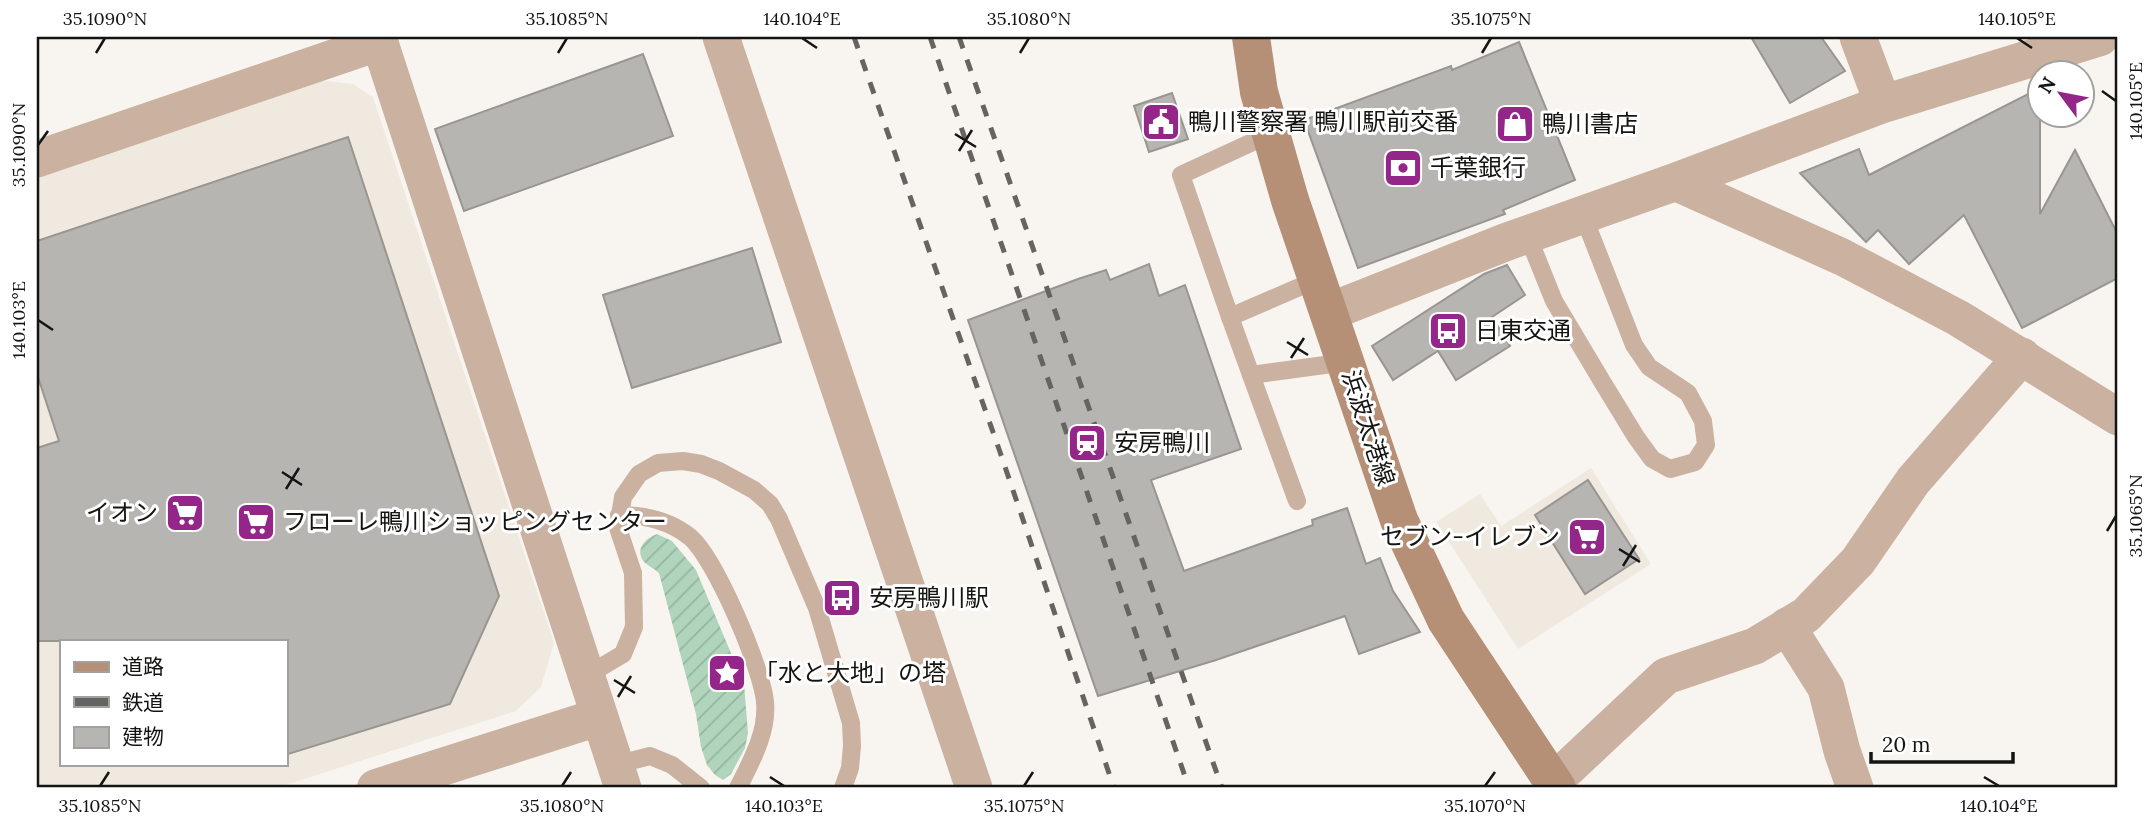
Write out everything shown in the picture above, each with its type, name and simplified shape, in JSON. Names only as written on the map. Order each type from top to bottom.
[{"type":"main road","name":"浜波太港線","points":[[1251,37],[1259,92],[1270,134],[1399,520],[1426,582],[1462,646],[1555,785]]},
{"type":"street","points":[[721,37],[974,788]]},
{"type":"street","points":[[1858,37],[1884,104]]},
{"type":"street","points":[[1324,295],[1528,234],[1884,104],[2100,37]]},
{"type":"street","points":[[37,159],[379,39],[619,777]]},
{"type":"street","points":[[1675,182],[1842,257],[1958,318],[2118,416]]},
{"type":"street","points":[[1555,785],[1667,676],[1755,646],[1806,615],[1858,561],[1913,481],[2022,356]]},
{"type":"street","points":[[1787,626],[1826,688],[1842,751],[1855,788]]},
{"type":"street","points":[[376,788],[599,717]]},
{"type":"lane","points":[[1270,134],[1181,174],[1297,501]]},
{"type":"lane","points":[[1528,234],[1554,301],[1652,459],[1670,469],[1695,462],[1706,445],[1703,421],[1688,393],[1649,366],[1634,345],[1583,215]]},
{"type":"lane","points":[[1230,317],[1324,295]]},
{"type":"lane","points":[[1251,375],[1347,362]]},
{"type":"lane","points":[[586,676],[623,653],[634,627],[633,573],[618,528],[623,498],[639,474],[658,463],[683,461],[719,471],[754,491],[770,504],[817,608],[851,723],[850,768],[843,788]]},
{"type":"lane","points":[[619,514],[653,518],[690,537],[712,565],[744,634],[757,666],[766,703],[762,733],[738,788]]},
{"type":"lane","points":[[619,777],[650,756],[672,765],[701,788]]},
{"type":"shaded area","name":"フローレ鴨川ショッピングセンター","points":[[309,79],[353,84],[373,97],[554,643],[541,687],[516,711],[276,788],[37,788],[37,177]]},
{"type":"shaded area","name":"セブン-イレブン","points":[[1591,468],[1651,564],[1518,649],[1436,522],[1480,494],[1501,526]]},
{"type":"green space","points":[[657,534],[672,541],[696,570],[744,684],[748,733],[745,748],[731,774],[723,780],[707,765],[701,747],[696,714],[659,573],[641,557],[643,545]]},
{"type":"building","points":[[1751,37],[1821,37],[1845,71],[1790,103]]},
{"type":"building","points":[[1519,42],[1575,180],[1503,210],[1505,214],[1358,268],[1304,120],[1451,66],[1452,70]]},
{"type":"building","points":[[643,54],[673,136],[464,211],[435,129]]},
{"type":"building","name":"鴨川警察署 鴨川駅前交番","points":[[1172,93],[1188,139],[1149,152],[1134,106]]},
{"type":"building","points":[[2025,96],[2025,130],[2040,130],[2040,214],[2075,150],[2118,235],[2118,278],[2022,328],[1964,215],[1909,264],[1878,230],[1866,242],[1800,173],[1859,149],[1869,175]]},
{"type":"building","name":"フローレ鴨川ショッピングセンター","points":[[348,137],[499,596],[450,704],[287,754],[287,640],[37,641],[37,448],[59,441],[37,374],[37,241]]},
{"type":"building","points":[[752,248],[781,342],[632,388],[603,295]]},
{"type":"building","points":[[1149,264],[1159,296],[1185,285],[1241,449],[1151,480],[1184,571],[1313,525],[1312,520],[1347,508],[1366,564],[1380,558],[1393,591],[1420,632],[1359,654],[1345,616],[1216,660],[1098,696],[968,320],[1106,270],[1110,280]]},
{"type":"building","name":"日東交通","points":[[1507,265],[1525,295],[1492,317],[1510,346],[1456,380],[1438,351],[1393,380],[1372,346],[1484,274]]},
{"type":"building","name":"セブン-イレブン","points":[[1588,480],[1639,559],[1585,594],[1535,515]]},
{"type":"railway","points":[[854,37],[1000,452],[1114,788]]},
{"type":"railway","points":[[930,37],[1189,788]]},
{"type":"railway","points":[[959,37],[1222,788]]},
{"type":"place","name":"鴨川警察署 鴨川駅前交番","points":[[1161,122]]},
{"type":"place","name":"鴨川書店","points":[[1515,124]]},
{"type":"place","name":"千葉銀行","points":[[1403,168]]},
{"type":"place","name":"日東交通","points":[[1448,331]]},
{"type":"place","name":"安房鴨川","points":[[1087,443]]},
{"type":"place","name":"イオン","points":[[185,513]]},
{"type":"place","name":"フローレ鴨川ショッピングセンター","points":[[256,522]]},
{"type":"place","name":"セブン-イレブン","points":[[1587,537]]},
{"type":"place","name":"安房鴨川駅","points":[[842,598]]},
{"type":"place","name":"「水と大地」の塔","points":[[727,673]]}]
